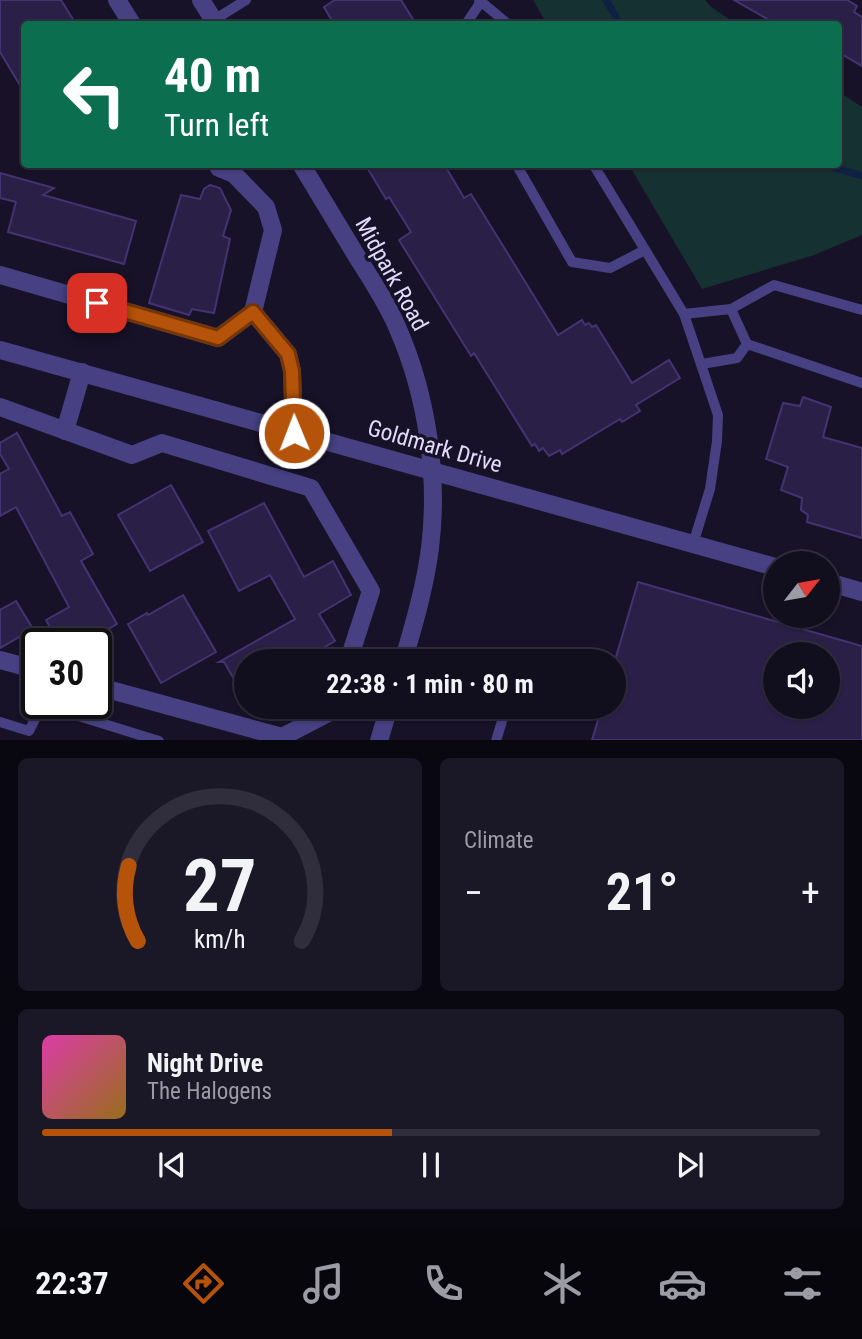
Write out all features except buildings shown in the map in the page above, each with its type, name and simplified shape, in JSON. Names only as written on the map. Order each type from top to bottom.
[{"type":"street","points":[[117,0],[130,21]]},
{"type":"street","points":[[201,0],[214,21]]},
{"type":"street","points":[[0,275],[218,338],[253,312],[273,230],[265,207],[234,174],[219,168]]},
{"type":"street","name":"Midpark Road","points":[[303,168],[397,328],[413,368],[422,406],[433,501],[430,547],[422,596],[406,649]]},
{"type":"street","points":[[253,312],[288,354],[292,371],[294,433]]},
{"type":"street","name":"Goldmark Drive","points":[[0,350],[763,564]]},
{"type":"street","points":[[65,430],[82,372]]},
{"type":"street","points":[[0,407],[132,454],[162,443],[311,488],[371,591],[352,649]]},
{"type":"street","points":[[840,586],[862,592]]},
{"type":"street","points":[[0,660],[21,666]]},
{"type":"street","points":[[112,690],[282,737],[317,719]]},
{"type":"street","points":[[379,740],[385,719]]},
{"type":"lane","points":[[216,21],[246,0]]},
{"type":"lane","points":[[468,21],[480,2],[504,21]]},
{"type":"lane","points":[[518,168],[572,262],[610,268],[645,250]]},
{"type":"lane","points":[[595,168],[684,314],[718,415],[710,489],[693,544]]},
{"type":"lane","points":[[684,314],[731,309],[774,285],[862,310]]},
{"type":"lane","points":[[731,309],[747,344],[862,383]]},
{"type":"lane","points":[[702,364],[737,358],[747,344]]},
{"type":"lane","points":[[0,722],[29,730],[37,715],[45,708],[56,709],[159,740]]},
{"type":"lane","points":[[496,740],[503,719]]},
{"type":"green space","points":[[533,0],[705,0],[732,21],[545,21]]},
{"type":"green space","points":[[842,94],[862,107],[862,235],[814,255],[702,289],[631,168],[842,168]]},
{"type":"waterway","points":[[606,0],[618,21]]},
{"type":"waterway","points":[[835,168],[862,176]]},
{"type":"route","points":[[97,303],[218,338],[253,312],[288,354],[292,371],[294,433]]}]
